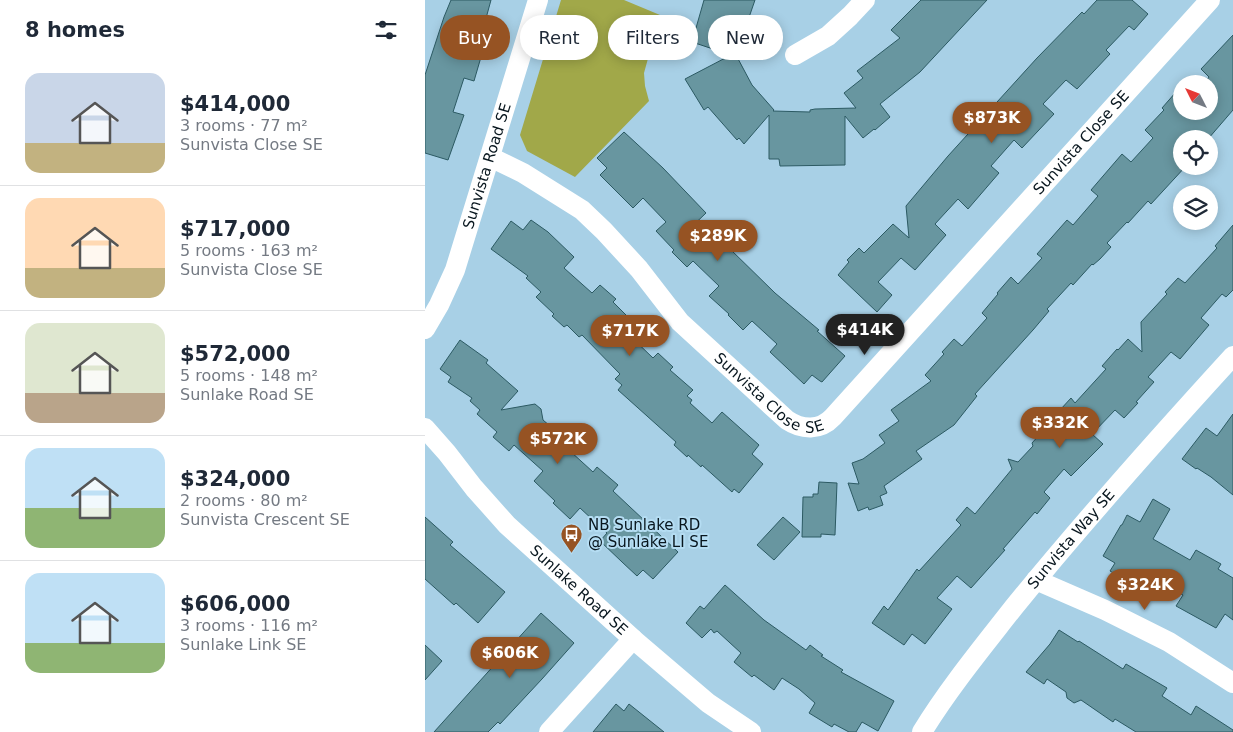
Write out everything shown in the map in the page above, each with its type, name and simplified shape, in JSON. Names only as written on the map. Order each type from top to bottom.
[{"type":"street","name":"Sunvista Road SE","points":[[425,329],[439,305],[455,270],[538,0]]},
{"type":"street","points":[[795,55],[828,36],[865,0]]},
{"type":"street","name":"Sunvista Close SE","points":[[490,158],[523,173],[582,210],[639,269],[680,322],[703,345],[787,420],[801,427],[820,426],[833,417],[1210,0]]},
{"type":"street","name":"Sunvista Way SE","points":[[922,732],[952,685],[1036,580],[1130,470],[1229,369]]},
{"type":"street","name":"Sunlake Road SE","points":[[425,428],[507,525],[633,639],[708,703],[751,732]]},
{"type":"street","points":[[1036,580],[1105,610],[1169,642],[1233,683]]},
{"type":"street","points":[[549,732],[633,639]]},
{"type":"green space","points":[[561,0],[624,0],[660,15],[608,15],[608,60],[648,60],[644,73],[649,101],[575,177],[527,151],[520,135],[543,60],[598,60],[598,15],[556,15]]},
{"type":"building","points":[[451,0],[491,0],[487,15],[445,15]]},
{"type":"building","points":[[704,0],[755,0],[750,15],[708,15],[708,47],[698,44],[698,21]]},
{"type":"building","points":[[921,0],[987,0],[920,72],[880,104],[890,117],[875,130],[863,138],[845,116],[845,165],[780,166],[779,159],[769,159],[769,115],[744,144],[739,138],[737,140],[708,107],[704,110],[685,79],[721,60],[739,60],[752,85],[773,111],[810,112],[810,110],[815,109],[856,108],[844,93],[863,78],[857,71],[900,38],[891,30]]},
{"type":"building","points":[[1097,0],[1132,0],[1148,14],[1134,30],[1129,26],[1106,50],[1110,54],[1077,89],[1066,80],[1043,104],[1054,114],[1022,148],[1014,140],[991,166],[999,173],[968,209],[958,199],[935,224],[946,235],[915,270],[901,258],[878,282],[892,295],[877,312],[838,275],[849,262],[847,260],[859,248],[864,253],[893,224],[909,238],[906,206],[948,156],[1037,58],[1082,12],[1084,14]]},
{"type":"building","points":[[440,29],[440,60],[480,60],[474,81],[464,78],[453,112],[464,115],[448,160],[425,153],[425,75]]},
{"type":"building","points":[[1233,35],[1233,110],[1216,130],[1173,130],[1173,175],[1178,175],[1151,204],[1148,201],[1127,222],[1107,243],[1111,247],[1100,259],[1092,264],[1073,285],[1071,283],[1047,309],[1049,311],[1033,330],[975,394],[977,396],[954,425],[916,451],[922,459],[884,486],[887,493],[880,496],[883,505],[869,510],[868,507],[858,511],[848,483],[859,484],[852,463],[863,459],[885,443],[879,435],[899,421],[891,410],[931,381],[925,375],[944,354],[942,352],[954,339],[962,346],[987,318],[982,313],[1011,277],[1018,284],[1042,258],[1037,254],[1067,220],[1073,225],[1098,196],[1091,190],[1122,154],[1131,162],[1153,138],[1145,130],[1164,110],[1162,108],[1173,95],[1173,120],[1218,120],[1218,75],[1207,75],[1201,69]]},
{"type":"building","points":[[624,132],[663,168],[706,213],[682,236],[732,227],[729,238],[733,242],[728,247],[775,293],[819,330],[817,331],[845,356],[822,382],[812,375],[804,384],[770,352],[777,344],[752,321],[743,330],[709,296],[719,286],[693,261],[687,267],[672,252],[674,250],[656,231],[666,222],[643,198],[633,208],[600,175],[607,168],[597,158]]},
{"type":"building","points":[[531,220],[548,232],[574,257],[564,268],[592,293],[600,285],[616,299],[613,302],[634,323],[625,331],[653,358],[658,353],[673,367],[670,370],[693,390],[687,396],[692,400],[690,403],[712,423],[722,412],[759,445],[752,454],[763,464],[739,493],[734,489],[732,492],[702,465],[701,467],[688,455],[687,457],[674,445],[676,442],[618,390],[622,385],[615,379],[620,374],[582,335],[579,337],[567,325],[564,327],[552,316],[554,314],[536,297],[541,292],[526,278],[528,276],[491,249],[511,221],[523,230]]},
{"type":"building","points":[[1233,225],[1233,290],[1226,297],[1222,294],[1201,318],[1209,325],[1180,359],[1171,352],[1148,377],[1154,382],[1124,418],[1115,410],[1092,434],[1103,444],[1071,476],[1064,469],[1044,492],[1050,498],[1037,514],[1035,512],[1003,549],[1005,550],[971,588],[957,576],[937,598],[952,609],[925,644],[912,634],[904,645],[872,623],[884,606],[888,610],[917,569],[919,571],[961,525],[956,520],[967,507],[975,514],[1012,469],[1008,459],[1018,462],[1033,446],[1032,443],[1049,422],[1071,398],[1075,403],[1106,369],[1102,366],[1117,349],[1128,339],[1142,352],[1141,322],[1167,294],[1165,292],[1178,278],[1185,283],[1217,248],[1215,246]]},
{"type":"building","points":[[460,340],[488,360],[486,363],[518,391],[501,410],[535,404],[541,409],[543,420],[550,426],[547,430],[593,472],[597,467],[618,485],[613,491],[678,552],[653,579],[643,570],[637,576],[600,541],[607,533],[580,508],[570,519],[553,503],[555,501],[534,481],[543,471],[514,445],[509,451],[493,437],[497,432],[477,414],[480,410],[470,401],[472,398],[448,382],[451,377],[440,369]]},
{"type":"building","points":[[1233,414],[1233,495],[1211,477],[1182,459],[1206,428],[1217,436]]},
{"type":"building","points":[[819,482],[837,483],[835,535],[821,534],[821,537],[802,537],[803,497],[813,497],[813,494],[818,494]]},
{"type":"building","points":[[1153,499],[1170,509],[1153,539],[1190,560],[1196,550],[1221,564],[1218,569],[1233,578],[1233,620],[1225,614],[1216,628],[1176,606],[1183,595],[1155,580],[1149,590],[1130,579],[1128,582],[1110,571],[1115,563],[1103,556],[1121,525],[1127,515],[1140,522]]},
{"type":"building","points":[[425,517],[453,542],[450,545],[505,592],[478,623],[425,579]]},
{"type":"building","points":[[783,517],[800,532],[774,560],[757,545]]},
{"type":"building","points":[[725,585],[764,620],[806,650],[810,645],[823,655],[821,656],[843,670],[841,672],[894,701],[878,731],[862,722],[856,732],[849,732],[834,724],[832,727],[809,713],[815,703],[799,689],[782,678],[774,690],[754,675],[752,677],[734,662],[741,653],[717,631],[714,633],[711,629],[702,638],[686,623],[700,606],[704,609]]},
{"type":"building","points":[[541,613],[574,643],[542,679],[500,724],[498,722],[488,732],[434,732]]},
{"type":"building","points":[[1059,630],[1123,669],[1126,664],[1167,688],[1162,696],[1191,715],[1196,706],[1233,730],[1233,732],[1136,732],[1115,719],[1113,722],[1081,700],[1074,703],[1067,698],[1066,692],[1047,679],[1044,684],[1026,672],[1050,644]]},
{"type":"building","points":[[425,645],[442,661],[425,680]]},
{"type":"building","points":[[616,704],[624,711],[629,704],[664,732],[593,732]]},
{"type":"place","name":"NB Sunlake RD @ Sunlake LI SE","points":[[572,553]]}]
